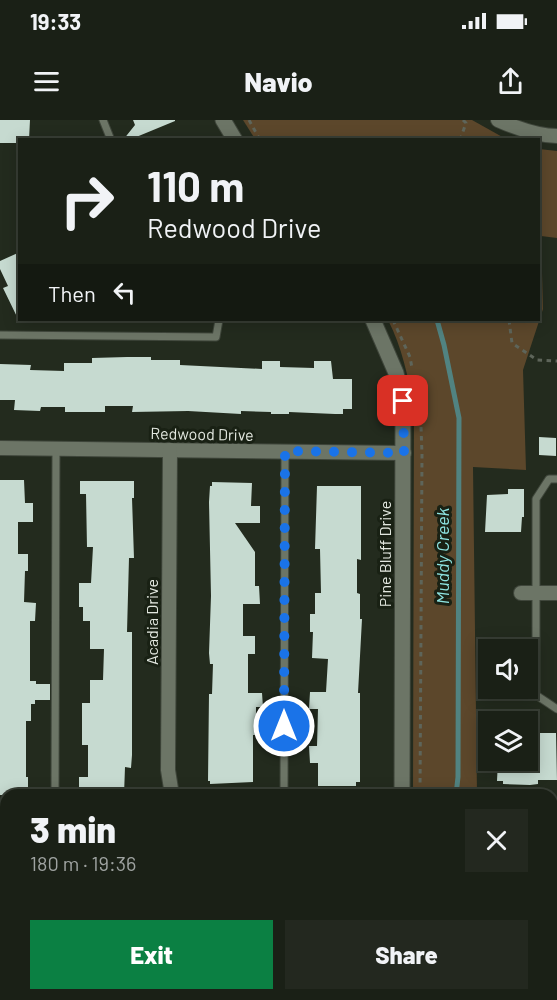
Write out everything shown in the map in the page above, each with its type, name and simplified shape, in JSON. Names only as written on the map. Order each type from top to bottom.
[{"type":"street","points":[[223,120],[234,138]]},
{"type":"street","points":[[498,120],[512,126],[557,136]]},
{"type":"street","name":"Pine Bluff Drive","points":[[373,321],[396,373],[403,401],[402,789]]},
{"type":"street","name":"Redwood Drive","points":[[0,448],[404,453]]},
{"type":"street","name":"Acadia Drive","points":[[170,450],[168,770],[171,789]]},
{"type":"street","points":[[521,593],[557,593]]},
{"type":"lane","points":[[103,120],[110,138]]},
{"type":"lane","points":[[0,335],[216,337],[219,321]]},
{"type":"lane","points":[[55,789],[56,449]]},
{"type":"lane","points":[[284,789],[285,451]]},
{"type":"lane","points":[[557,479],[549,478],[536,499],[536,695],[557,709]]},
{"type":"path","points":[[249,120],[259,138]]},
{"type":"path","points":[[461,138],[466,123],[463,120]]},
{"type":"path","points":[[509,321],[512,343],[537,360],[557,361]]},
{"type":"shaded area","points":[[243,120],[472,120],[504,138],[254,138]]},
{"type":"shaded area","points":[[540,149],[557,151],[557,238],[541,236],[543,309],[540,318]]},
{"type":"shaded area","points":[[388,321],[539,321],[523,370],[526,470],[473,467],[477,789],[413,789],[414,407],[401,351]]},
{"type":"building","points":[[0,120],[30,120],[29,138],[18,138],[18,143],[0,143]]},
{"type":"building","points":[[133,120],[175,120],[134,138],[125,138],[135,125]]},
{"type":"building","points":[[18,253],[18,319],[3,288],[8,286],[0,269],[0,261]]},
{"type":"building","points":[[151,357],[151,360],[180,360],[180,365],[262,369],[262,361],[280,361],[280,367],[314,368],[314,361],[331,361],[333,379],[352,379],[352,409],[343,409],[343,414],[289,412],[289,414],[271,414],[271,412],[241,411],[241,414],[188,411],[132,412],[133,406],[105,406],[105,412],[65,412],[65,407],[41,407],[40,411],[14,410],[15,400],[0,400],[0,364],[31,365],[30,370],[64,371],[64,363],[92,363],[92,358]]},
{"type":"building","points":[[539,437],[556,438],[556,456],[539,455]]},
{"type":"building","points":[[0,480],[24,480],[25,503],[33,503],[33,522],[18,522],[18,554],[28,554],[24,602],[36,603],[35,621],[30,621],[30,681],[36,681],[36,684],[50,684],[50,700],[35,700],[35,704],[31,704],[31,721],[26,721],[28,789],[0,789]]},
{"type":"building","points":[[80,481],[134,481],[134,498],[132,498],[134,558],[129,558],[127,632],[132,632],[132,755],[131,768],[125,767],[124,789],[79,789],[79,777],[88,777],[88,745],[82,745],[82,703],[90,703],[90,680],[103,680],[104,649],[90,649],[90,621],[83,621],[83,607],[79,607],[79,583],[91,583],[93,547],[87,547],[86,494],[80,494]]},
{"type":"building","points":[[212,482],[252,483],[251,506],[260,506],[260,523],[235,523],[255,552],[255,586],[259,586],[260,604],[243,604],[243,636],[255,636],[255,654],[248,654],[248,693],[262,693],[263,707],[256,707],[256,735],[253,735],[253,782],[210,784],[208,781],[209,694],[212,694],[213,664],[210,664],[209,653],[211,596],[209,502]]},
{"type":"building","points":[[317,486],[361,486],[361,560],[357,559],[357,593],[360,594],[360,619],[362,619],[358,693],[360,693],[360,782],[356,782],[356,786],[318,786],[318,763],[310,763],[309,746],[317,746],[318,709],[309,709],[310,692],[326,692],[328,659],[312,658],[313,632],[310,632],[310,614],[315,614],[315,593],[321,593],[320,549],[315,549]]},
{"type":"building","points":[[508,489],[524,489],[524,517],[522,517],[521,532],[485,532],[487,495],[508,494]]},
{"type":"building","points":[[538,733],[556,733],[557,780],[538,780],[538,784],[530,785],[503,784],[503,781],[497,781],[497,771],[538,771]]},
{"type":"waterway","name":"Muddy Creek","points":[[437,321],[459,418],[457,789]]},
{"type":"route","points":[[284,726],[285,451],[404,453],[403,401]]}]
